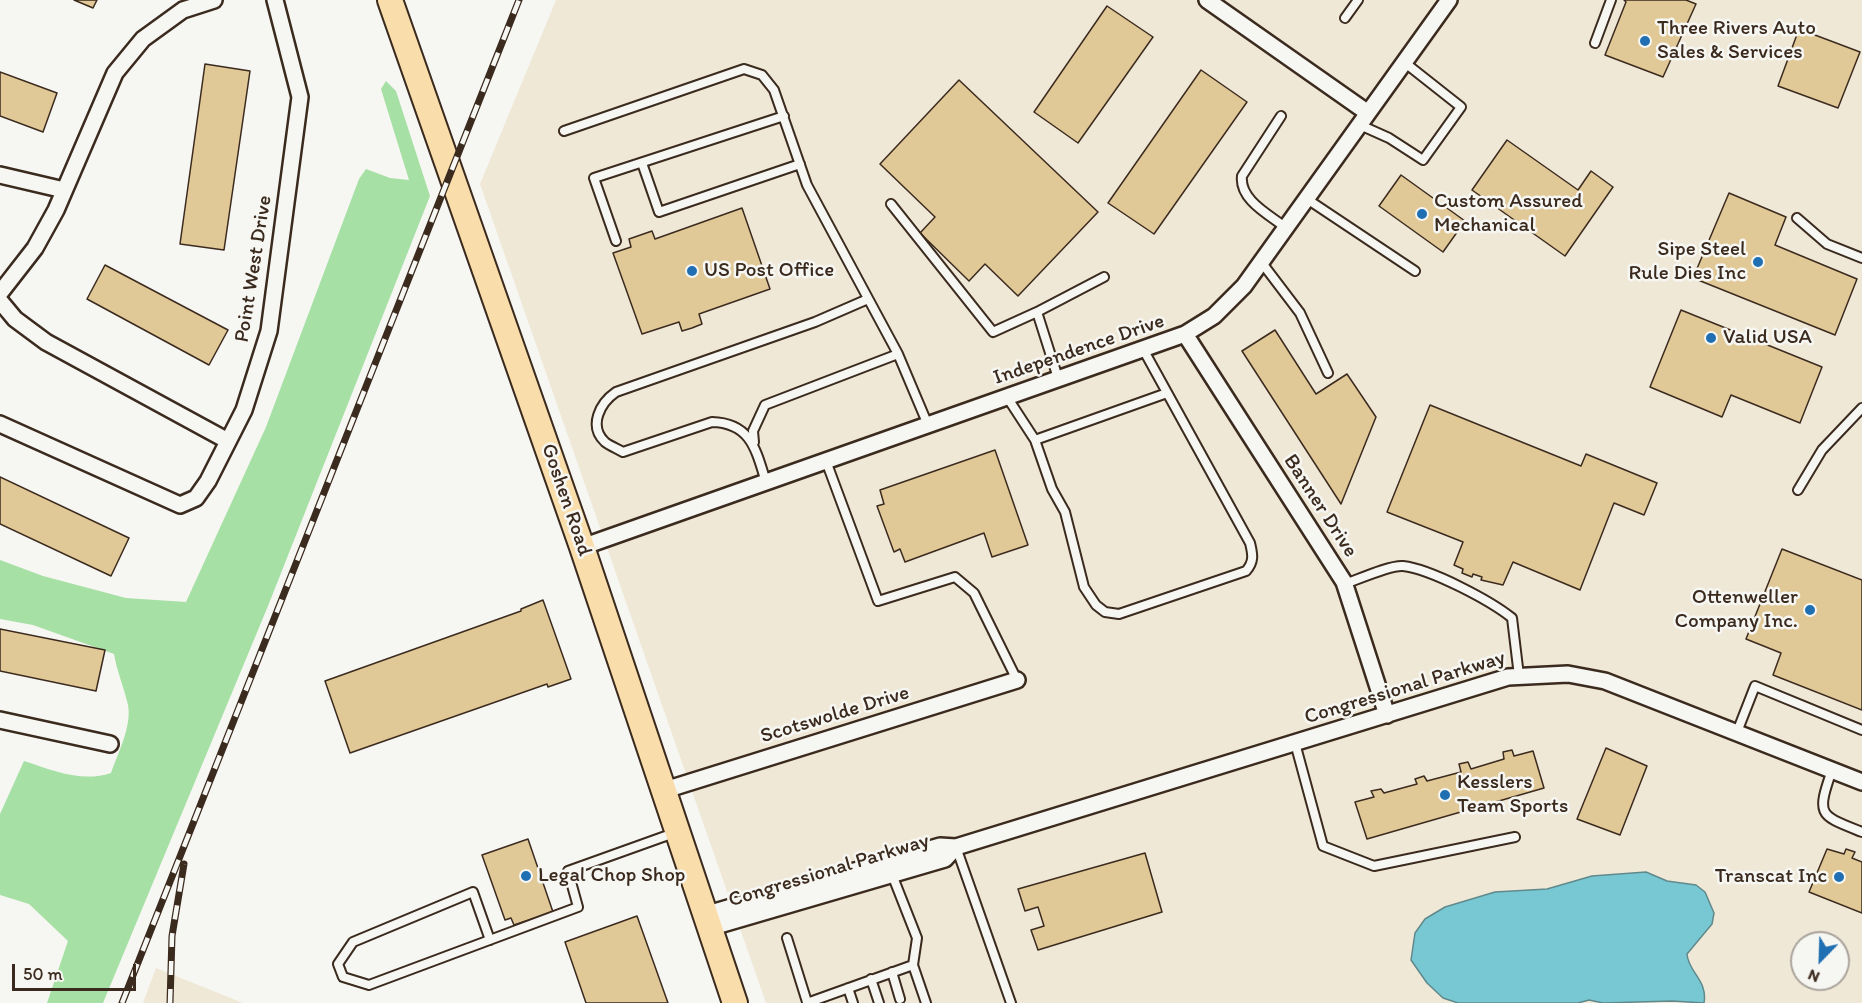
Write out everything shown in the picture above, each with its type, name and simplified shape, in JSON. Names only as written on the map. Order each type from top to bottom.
[{"type":"main road","name":"Goshen Road","points":[[390,0],[582,547],[735,1003]]},
{"type":"street","points":[[0,292],[35,248],[64,190],[115,73],[143,39],[180,5],[214,0]]},
{"type":"street","name":"Point West Drive","points":[[0,424],[180,505],[196,498],[208,482],[244,410],[269,331],[300,97],[275,0]]},
{"type":"street","points":[[1206,0],[1364,119]]},
{"type":"street","name":"Independence Drive","points":[[582,547],[1185,334],[1214,316],[1262,263],[1449,0]]},
{"type":"street","points":[[0,175],[64,190]]},
{"type":"street","points":[[0,301],[15,319],[46,342],[228,441]]},
{"type":"street","name":"Banner Drive","points":[[1185,334],[1345,584],[1388,715]]},
{"type":"street","name":"Congressional Parkway","points":[[707,922],[890,869],[940,846],[956,847],[1519,676],[1542,674],[1589,677],[1624,687],[1862,782]]},
{"type":"street","name":"Scotswolde Drive","points":[[665,790],[1017,680]]},
{"type":"street","points":[[0,720],[110,744]]},
{"type":"lane","points":[[1345,18],[1358,0]]},
{"type":"lane","points":[[1595,43],[1611,0]]},
{"type":"lane","points":[[1364,119],[1423,160],[1461,107],[1404,62]]},
{"type":"lane","points":[[564,131],[744,69],[762,75],[774,90],[807,185],[898,354],[928,425]]},
{"type":"lane","points":[[616,241],[594,178],[784,116]]},
{"type":"lane","points":[[1281,116],[1242,176],[1242,188],[1245,195],[1286,228]]},
{"type":"lane","points":[[642,163],[659,212],[800,164]]},
{"type":"lane","points":[[1307,199],[1415,271]]},
{"type":"lane","points":[[891,204],[993,332],[1104,277]]},
{"type":"lane","points":[[1797,218],[1827,244],[1862,258]]},
{"type":"lane","points":[[1262,263],[1300,313],[1329,373]]},
{"type":"lane","points":[[754,442],[741,430],[726,422],[712,422],[623,452],[605,442],[596,428],[598,414],[606,399],[616,392],[815,322],[868,299]]},
{"type":"lane","points":[[1037,312],[1058,378]]},
{"type":"lane","points":[[1007,397],[1035,440],[1052,489],[1065,512],[1084,588],[1096,605],[1105,612],[1119,614],[1246,572],[1252,565],[1253,555],[1250,543],[1143,349]]},
{"type":"lane","points":[[766,482],[753,431],[765,405],[898,354]]},
{"type":"lane","points":[[1035,440],[1167,393]]},
{"type":"lane","points":[[1798,490],[1822,450],[1862,408]]},
{"type":"lane","points":[[826,461],[878,601],[955,577],[974,594],[1017,680]]},
{"type":"lane","points":[[1345,584],[1402,566],[1443,580],[1499,607],[1512,618],[1519,676]]},
{"type":"lane","points":[[1737,732],[1755,686],[1862,730]]},
{"type":"lane","points":[[1295,743],[1323,846],[1374,866],[1515,837]]},
{"type":"lane","points":[[1832,771],[1822,798],[1822,811],[1827,817],[1862,832]]},
{"type":"lane","points":[[490,940],[473,892],[353,942],[338,964],[343,977],[369,985],[490,940],[578,907],[568,871],[678,831]]},
{"type":"lane","points":[[956,847],[1011,1003]]},
{"type":"lane","points":[[890,869],[917,938],[913,965],[926,1003]]},
{"type":"lane","points":[[787,938],[807,1003],[913,965]]},
{"type":"lane","points":[[891,972],[900,999]]},
{"type":"lane","points":[[871,979],[879,1003]]},
{"type":"lane","points":[[848,988],[853,1003]]},
{"type":"lane","points":[[829,994],[831,1003]]},
{"type":"shaded area","points":[[556,0],[1862,0],[1862,1003],[766,1003],[480,184]]},
{"type":"shaded area","points":[[156,968],[243,1003],[143,1003]]},
{"type":"green space","points":[[386,81],[396,91],[430,196],[268,606],[103,1003],[47,1003],[68,941],[29,904],[0,895],[0,814],[24,761],[78,776],[100,776],[111,773],[121,748],[129,713],[114,654],[33,625],[0,619],[0,560],[43,576],[126,598],[186,602],[266,427],[359,179],[366,169],[390,178],[409,180],[381,89]]},
{"type":"water","points":[[1646,872],[1667,881],[1696,885],[1705,892],[1714,913],[1712,924],[1687,954],[1701,982],[1704,1003],[1672,1001],[1603,1003],[1589,1000],[1578,1003],[1458,1003],[1443,998],[1427,983],[1411,960],[1415,933],[1425,919],[1445,907],[1495,892],[1547,889],[1592,876]]},
{"type":"building","points":[[74,0],[97,0],[93,8]]},
{"type":"building","name":"Three Rivers Auto Sales & Services","points":[[1624,0],[1686,0],[1696,4],[1663,77],[1605,55],[1626,2]]},
{"type":"building","points":[[1107,6],[1153,37],[1078,143],[1034,112]]},
{"type":"building","points":[[1799,29],[1860,52],[1838,108],[1778,86]]},
{"type":"building","points":[[205,64],[250,71],[224,250],[180,244]]},
{"type":"building","points":[[1201,70],[1247,102],[1154,234],[1108,203]]},
{"type":"building","points":[[0,72],[57,93],[43,132],[0,116]]},
{"type":"building","points":[[959,80],[1098,212],[1018,296],[985,264],[969,281],[920,233],[935,217],[880,164]]},
{"type":"building","points":[[1507,140],[1578,190],[1591,171],[1613,187],[1565,256],[1472,190]]},
{"type":"building","name":"Custom Assured Mechanical","points":[[1401,175],[1465,221],[1443,252],[1379,206]]},
{"type":"building","name":"Sipe Steel Rule Dies Inc","points":[[1729,193],[1786,217],[1775,245],[1857,279],[1835,335],[1693,278]]},
{"type":"building","name":"US Post Office","points":[[742,208],[770,289],[699,314],[702,324],[692,328],[682,331],[679,322],[642,334],[613,253],[631,247],[629,239],[652,231],[655,239]]},
{"type":"building","points":[[105,265],[228,330],[209,365],[87,299]]},
{"type":"building","name":"Valid USA","points":[[1681,310],[1822,367],[1800,423],[1731,395],[1722,417],[1650,387]]},
{"type":"building","points":[[1275,330],[1316,394],[1347,374],[1376,417],[1341,504],[1242,351]]},
{"type":"building","points":[[1430,405],[1581,466],[1586,454],[1657,483],[1644,515],[1614,503],[1580,590],[1513,562],[1503,585],[1481,580],[1482,577],[1473,574],[1472,577],[1462,573],[1463,569],[1454,565],[1463,542],[1387,512]]},
{"type":"building","points":[[995,450],[1028,545],[992,557],[984,533],[905,562],[900,549],[894,552],[877,506],[884,504],[880,490]]},
{"type":"building","points":[[0,477],[129,538],[111,576],[0,524]]},
{"type":"building","name":"Ottenweller Company Inc.","points":[[1782,549],[1862,580],[1862,710],[1773,675],[1781,653],[1746,639]]},
{"type":"building","points":[[543,600],[571,679],[548,687],[547,684],[350,753],[325,681],[521,611]]},
{"type":"building","points":[[0,629],[105,650],[96,691],[0,671]]},
{"type":"building","points":[[1606,748],[1647,766],[1620,835],[1577,819]]},
{"type":"building","name":"Kesslers Team Sports","points":[[1512,750],[1514,756],[1533,751],[1544,788],[1367,839],[1355,802],[1374,797],[1371,791],[1381,789],[1384,793],[1417,784],[1415,779],[1424,776],[1427,781],[1461,772],[1459,764],[1468,762],[1471,769],[1504,759],[1503,752]]},
{"type":"building","points":[[528,839],[553,912],[514,925],[511,918],[505,920],[482,855]]},
{"type":"building","name":"Transcat Inc","points":[[1827,849],[1844,854],[1846,849],[1855,852],[1852,858],[1862,862],[1862,913],[1809,892]]},
{"type":"building","points":[[1145,853],[1162,912],[1038,950],[1031,930],[1044,926],[1038,907],[1025,911],[1018,889]]},
{"type":"building","points":[[637,916],[668,1003],[586,1003],[565,942]]},
{"type":"railway","points":[[122,1003],[519,0]]},
{"type":"railway","points":[[170,1003],[172,936],[184,864]]},
{"type":"place","name":"Three Rivers Auto Sales & Services","points":[[1645,41]]},
{"type":"place","name":"Custom Assured Mechanical","points":[[1422,214]]},
{"type":"place","name":"Sipe Steel Rule Dies Inc","points":[[1758,262]]},
{"type":"place","name":"US Post Office","points":[[692,271]]},
{"type":"place","name":"Valid USA","points":[[1711,338]]},
{"type":"place","name":"Ottenweller Company Inc.","points":[[1810,610]]},
{"type":"place","name":"Kesslers Team Sports","points":[[1445,795]]},
{"type":"place","name":"Legal Chop Shop","points":[[526,876]]},
{"type":"place","name":"Transcat Inc","points":[[1839,877]]}]
